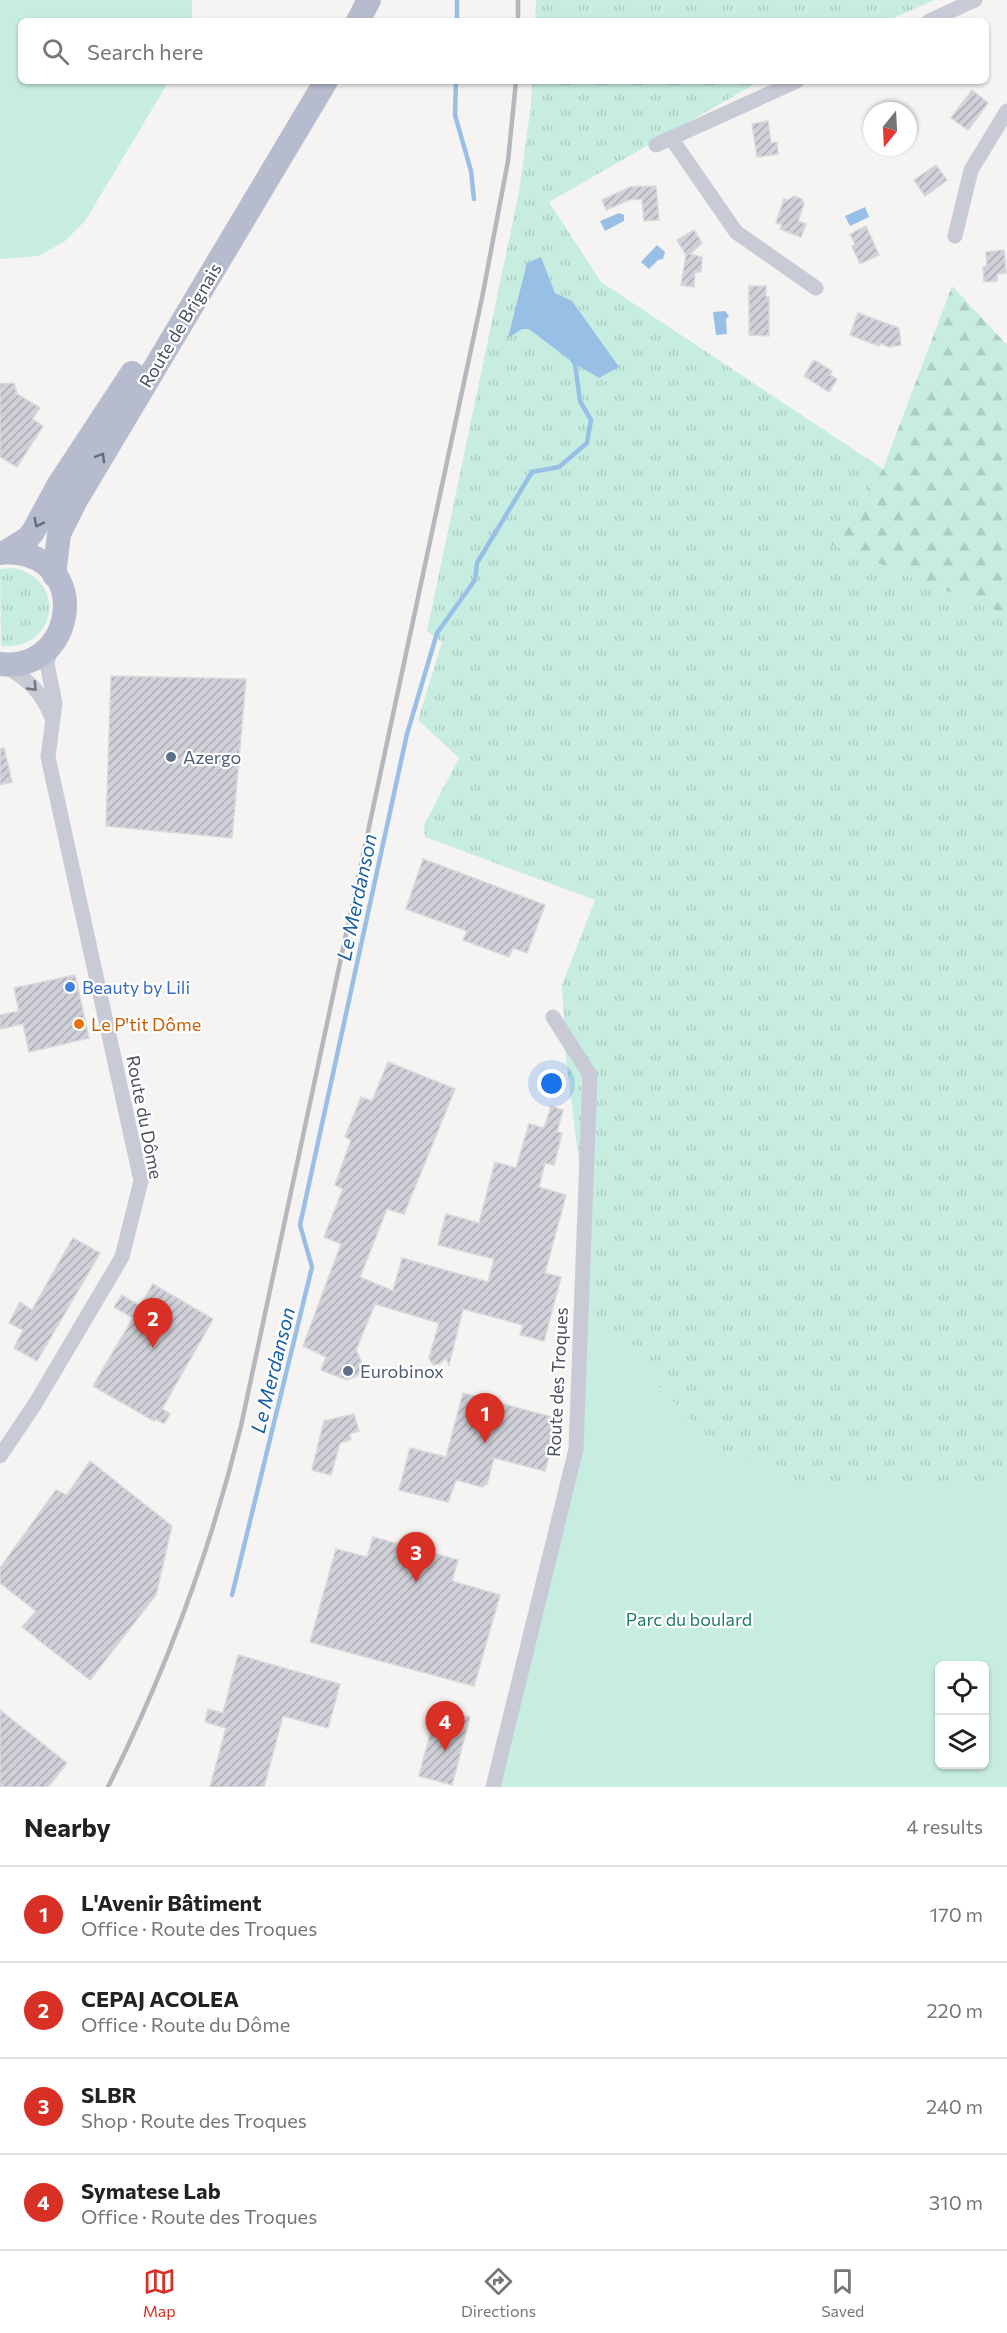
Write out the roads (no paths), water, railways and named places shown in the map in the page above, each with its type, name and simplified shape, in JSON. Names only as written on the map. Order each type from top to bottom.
[{"type":"main road","points":[[342,18],[351,0]]},
{"type":"main road","points":[[360,18],[369,0]]},
{"type":"main road","name":"Route de Brignais","points":[[3,553],[24,541],[33,532],[59,484],[111,408],[306,84]]},
{"type":"main road","name":"Route de Brignais","points":[[54,575],[59,534],[76,500],[324,84]]},
{"type":"main road","points":[[1,665],[20,664],[36,658],[51,647],[60,632],[65,615],[64,597],[54,575],[47,567],[34,557],[3,553]]},
{"type":"street","points":[[936,18],[975,0]]},
{"type":"street","points":[[790,84],[664,142],[736,232],[816,288]]},
{"type":"street","points":[[955,237],[971,170],[1007,111]]},
{"type":"street","name":"Route du Dôme","points":[[0,1456],[35,1404],[122,1257],[141,1181],[48,757],[55,703],[47,664],[51,647]]},
{"type":"street","points":[[1,665],[24,677],[39,692],[52,718]]},
{"type":"street","name":"Route des Troques","points":[[493,1787],[576,1449],[590,1075],[553,1017]]},
{"type":"water","points":[[865,207],[869,217],[850,226],[845,216]]},
{"type":"water","points":[[619,213],[624,215],[624,221],[605,231],[600,221]]},
{"type":"water","points":[[657,245],[665,252],[663,259],[658,260],[649,269],[641,262]]},
{"type":"water","points":[[541,257],[555,293],[572,301],[619,367],[599,378],[575,364],[529,329],[522,329],[508,338],[527,263]]},
{"type":"water","points":[[725,311],[729,316],[726,319],[727,334],[716,335],[713,312]]},
{"type":"waterway","name":"Le Merdanson","points":[[457,0],[457,18]]},
{"type":"waterway","name":"Le Merdanson","points":[[456,84],[455,115],[471,171],[474,199]]},
{"type":"waterway","name":"Le Merdanson","points":[[232,1595],[312,1267],[300,1225],[407,734],[437,633],[475,580],[477,563],[532,472],[559,467],[587,443],[591,420],[580,401],[575,364],[572,359]]},
{"type":"railway","points":[[518,0],[518,18]]},
{"type":"railway","points":[[108,1787],[149,1699],[185,1610],[201,1565],[241,1426],[482,298],[508,161],[516,84]]},
{"type":"place","name":"Azergo","points":[[171,757]]},
{"type":"place","name":"Beauty by Lili","points":[[70,987]]},
{"type":"place","name":"Le P'tit Dôme","points":[[79,1024]]},
{"type":"place","name":"CEPAJ ACOLEA","points":[[153,1348]]},
{"type":"place","name":"Eurobinox","points":[[348,1371]]},
{"type":"place","name":"L'Avenir Bâtiment","points":[[485,1443]]},
{"type":"place","name":"SLBR","points":[[416,1582]]},
{"type":"place","name":"Symatese Lab","points":[[445,1751]]},
{"type":"park label","name":"Parc du boulard","points":[[689,1619]]}]
